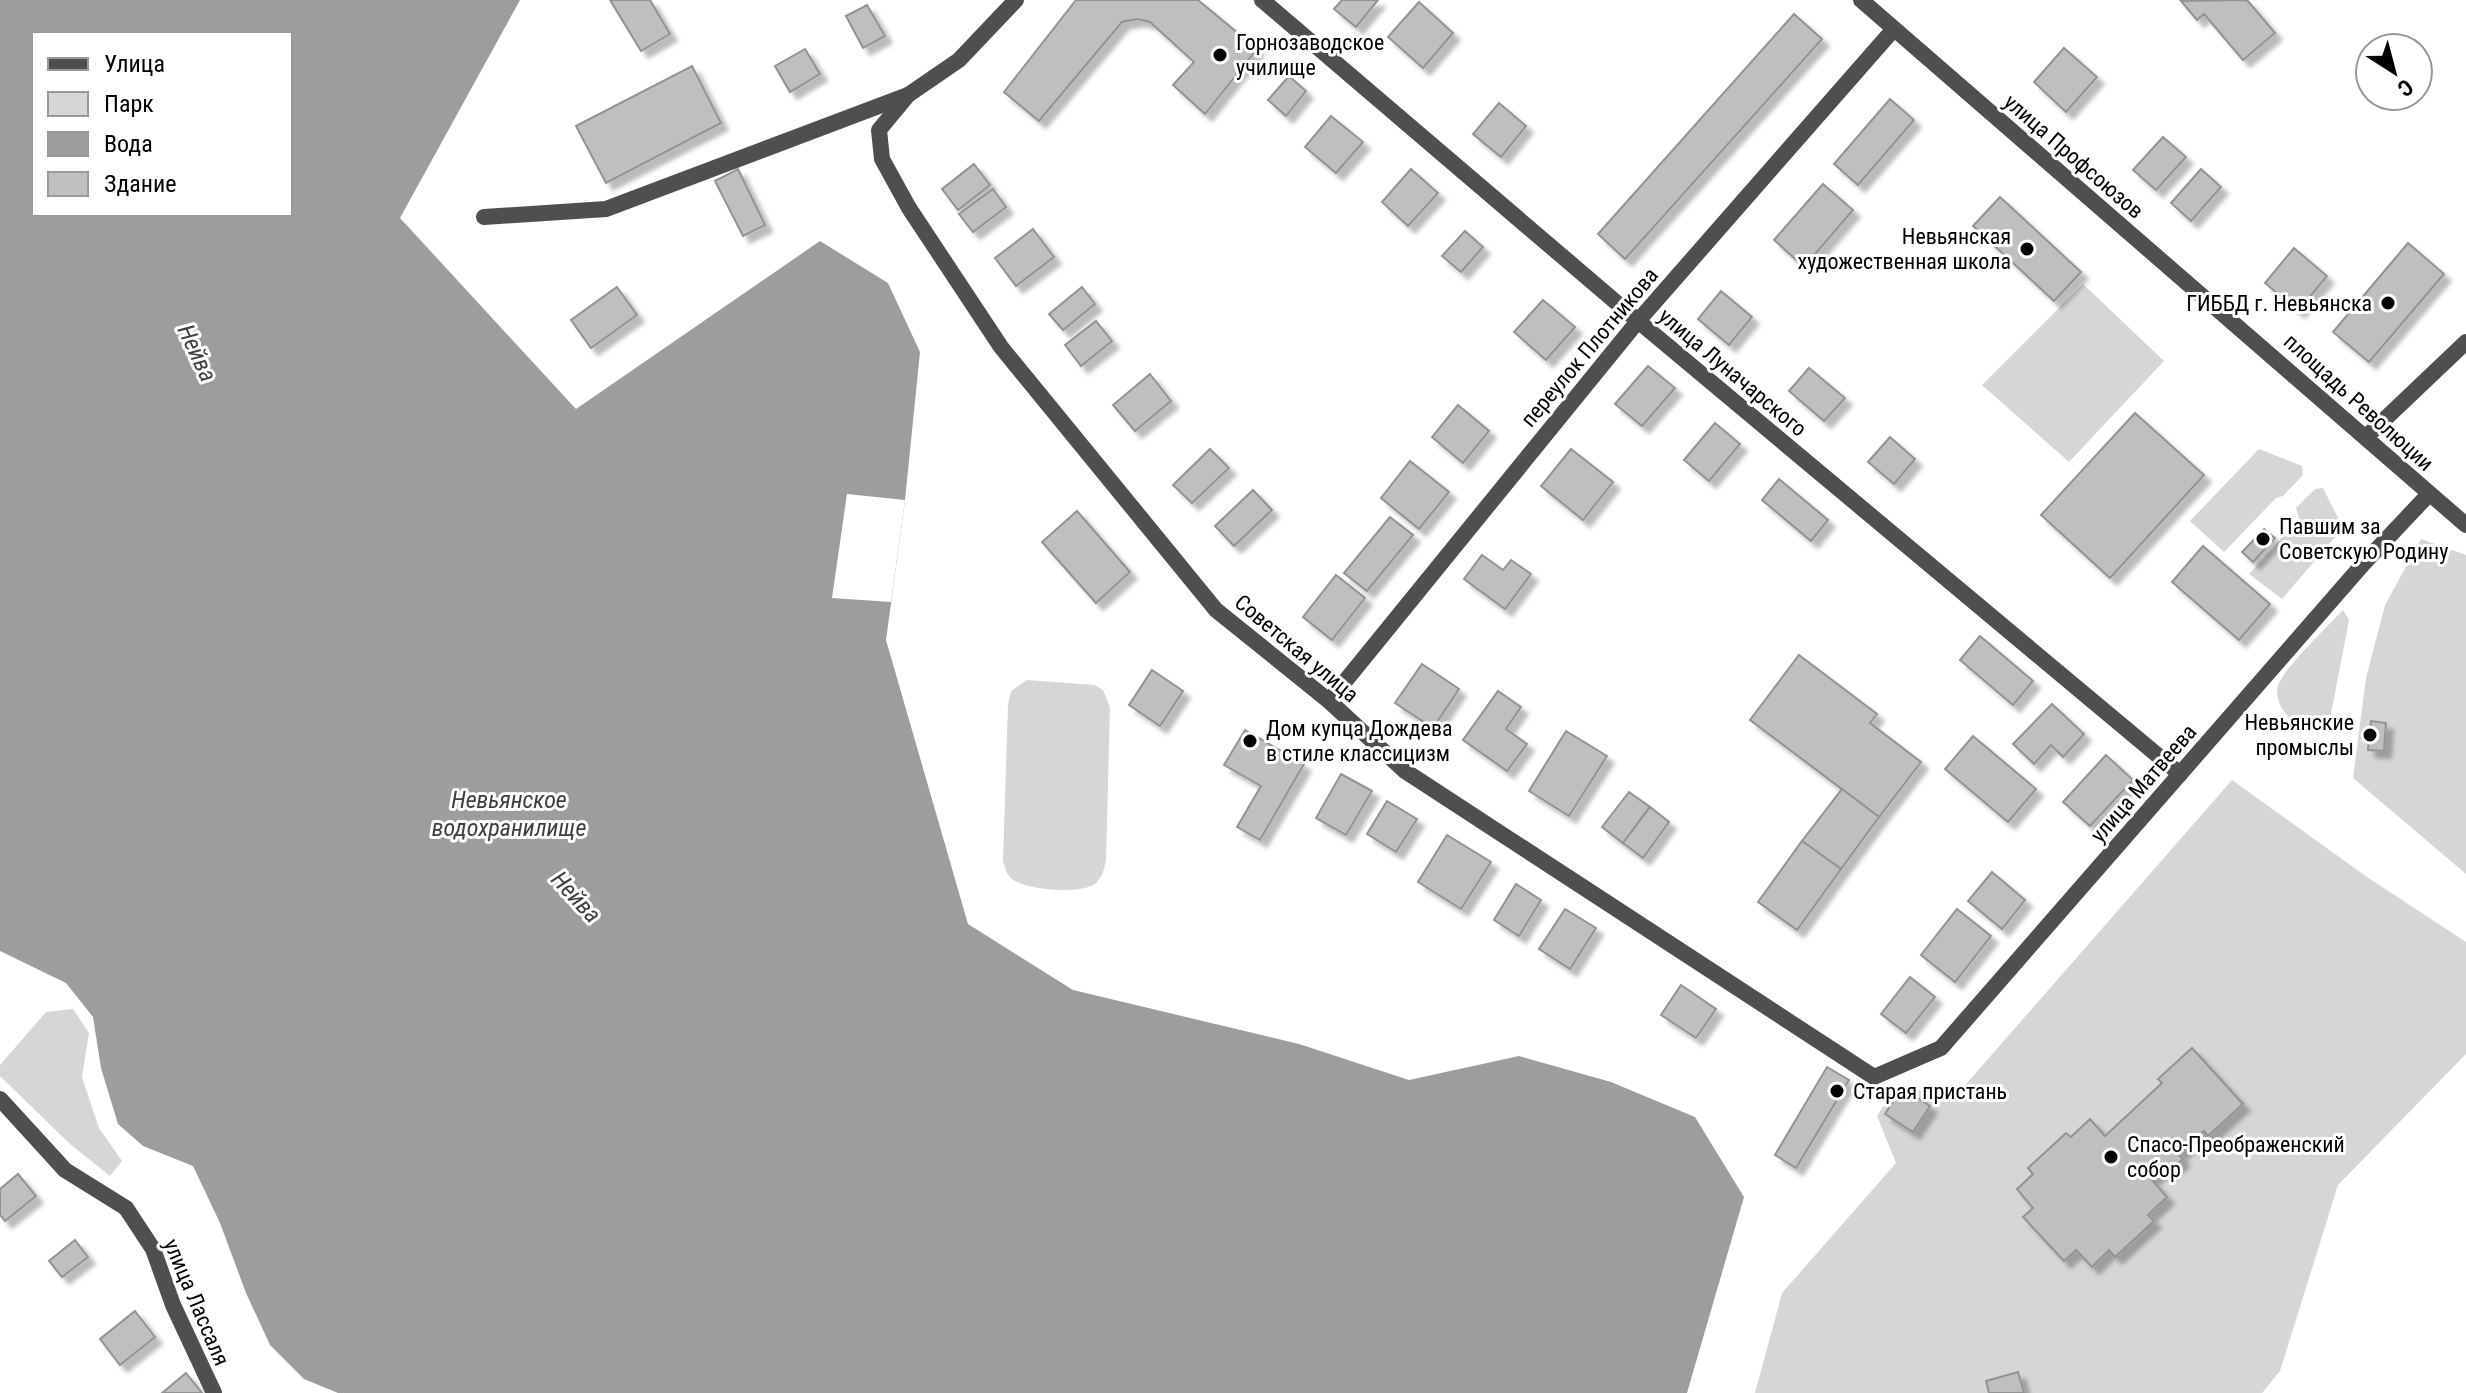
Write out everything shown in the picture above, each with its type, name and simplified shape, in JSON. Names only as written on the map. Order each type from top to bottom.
[{"type":"street","points":[[484,217],[606,209],[908,95],[959,60],[1016,0]]},
{"type":"street","name":"улица Луначарского","points":[[1262,0],[1638,321],[2180,774]]},
{"type":"street","name":"улица Профсоюзов","points":[[1861,0],[2259,344]]},
{"type":"street","name":"переулок Плотникова","points":[[1329,701],[1638,321],[1893,30]]},
{"type":"street","name":"Советская улица","points":[[908,95],[879,130],[882,159],[909,208],[1001,347],[1216,610],[1329,701],[1405,771],[1874,1077]]},
{"type":"street","points":[[2366,437],[2466,342]]},
{"type":"street","name":"площадь Революции","points":[[2259,344],[2466,525]]},
{"type":"street","name":"улица Матвеева","points":[[1874,1077],[1941,1048],[2393,531],[2429,494]]},
{"type":"street","name":"улица Лассаля","points":[[0,1099],[65,1170],[126,1208],[153,1249],[173,1305],[214,1393]]},
{"type":"green space","points":[[2083,284],[2164,361],[2069,462],[1982,385]]},
{"type":"green space","points":[[2259,449],[2302,466],[2303,475],[2224,552],[2190,521]]},
{"type":"green space","points":[[2323,488],[2343,528],[2282,599],[2249,574],[2299,519],[2296,508],[2315,489]]},
{"type":"green space","points":[[2421,539],[2466,555],[2466,874],[2353,778],[2366,678],[2385,605]]},
{"type":"green space","points":[[2343,610],[2349,620],[2330,719],[2305,726],[2288,716],[2281,707],[2277,696],[2278,686],[2297,659]]},
{"type":"green space","points":[[1027,680],[1095,685],[1103,690],[1110,707],[1106,860],[1100,878],[1089,887],[1067,890],[1028,886],[1011,878],[1005,868],[1008,704],[1011,691]]},
{"type":"green space","points":[[2232,780],[2367,877],[2466,942],[2466,1054],[2338,1185],[2280,1371],[2262,1393],[1755,1393],[1782,1293],[1896,1163],[1877,1116],[1898,1084],[1953,1099]]},
{"type":"green space","points":[[73,1009],[89,1033],[82,1077],[99,1128],[122,1161],[110,1176],[70,1144],[0,1076],[0,1065],[46,1012]]},
{"type":"water","name":"Невьянское водохранилище","points":[[0,0],[520,0],[400,218],[576,409],[820,241],[888,283],[920,352],[905,500],[886,640],[968,924],[1073,990],[1299,1044],[1409,1080],[1519,1056],[1611,1082],[1695,1117],[1744,1197],[1687,1393],[338,1393],[304,1379],[270,1345],[193,1166],[143,1146],[118,1124],[101,1068],[93,1017],[66,983],[0,951]]},
{"type":"pier","points":[[847,494],[905,500],[891,602],[832,598]]},
{"type":"building","points":[[610,0],[650,0],[670,34],[641,51]]},
{"type":"building","name":"Горнозаводское училище","points":[[1076,0],[1198,0],[1257,49],[1205,114],[1173,85],[1194,62],[1150,22],[1137,19],[1122,22],[1039,121],[1004,92]]},
{"type":"building","points":[[1342,0],[1378,0],[1356,27],[1334,9]]},
{"type":"building","points":[[2247,0],[2275,33],[2243,60],[2204,14],[2197,20],[2181,1]]},
{"type":"building","points":[[1419,2],[1453,33],[1423,68],[1388,37]]},
{"type":"building","points":[[867,5],[885,36],[863,48],[846,16]]},
{"type":"building","points":[[1794,14],[1822,39],[1625,259],[1598,234]]},
{"type":"building","points":[[2064,48],[2097,77],[2066,112],[2034,82]]},
{"type":"building","points":[[805,49],[820,74],[790,92],[775,66]]},
{"type":"building","points":[[692,66],[721,123],[606,183],[576,126]]},
{"type":"building","points":[[1289,76],[1306,91],[1286,116],[1268,100]]},
{"type":"building","points":[[1890,99],[1914,120],[1858,185],[1834,164]]},
{"type":"building","points":[[1499,103],[1526,126],[1501,157],[1473,134]]},
{"type":"building","points":[[1331,116],[1363,142],[1336,173],[1305,147]]},
{"type":"building","points":[[2163,137],[2186,157],[2156,190],[2133,170]]},
{"type":"building","points":[[974,164],[990,185],[958,210],[942,189]]},
{"type":"building","points":[[738,169],[765,225],[743,236],[715,181]]},
{"type":"building","points":[[1411,169],[1438,193],[1408,226],[1382,202]]},
{"type":"building","points":[[2201,169],[2221,187],[2191,221],[2171,203]]},
{"type":"building","points":[[1823,184],[1853,210],[1804,267],[1774,240]]},
{"type":"building","points":[[993,189],[1006,207],[973,232],[959,214]]},
{"type":"building","name":"Невьянская художественная школа","points":[[2000,197],[2081,272],[2054,301],[1973,226]]},
{"type":"building","points":[[1033,229],[1054,257],[1016,286],[995,258]]},
{"type":"building","points":[[1465,231],[1483,247],[1461,272],[1442,256]]},
{"type":"building","points":[[2408,243],[2444,274],[2369,362],[2333,332]]},
{"type":"building","points":[[2294,248],[2327,276],[2298,311],[2265,283]]},
{"type":"building","points":[[617,287],[637,315],[591,348],[571,320]]},
{"type":"building","points":[[1082,287],[1095,304],[1063,330],[1049,314]]},
{"type":"building","points":[[1721,291],[1752,317],[1729,345],[1698,319]]},
{"type":"building","points":[[1543,300],[1575,327],[1546,360],[1514,332]]},
{"type":"building","points":[[1096,321],[1112,341],[1081,366],[1065,345]]},
{"type":"building","points":[[1648,366],[1675,388],[1642,426],[1615,404]]},
{"type":"building","points":[[1809,368],[1845,398],[1824,421],[1789,391]]},
{"type":"building","points":[[1150,374],[1171,401],[1135,431],[1113,405]]},
{"type":"building","points":[[1458,405],[1489,431],[1463,463],[1432,437]]},
{"type":"building","points":[[2135,413],[2204,475],[2110,578],[2041,515]]},
{"type":"building","points":[[1715,423],[1740,444],[1709,481],[1684,460]]},
{"type":"building","points":[[1890,437],[1915,459],[1894,484],[1868,462]]},
{"type":"building","points":[[1210,449],[1229,468],[1192,503],[1173,485]]},
{"type":"building","points":[[1571,449],[1613,482],[1583,520],[1541,486]]},
{"type":"building","points":[[1410,461],[1449,492],[1419,529],[1381,498]]},
{"type":"building","points":[[1779,479],[1828,520],[1811,541],[1762,500]]},
{"type":"building","points":[[1253,490],[1272,510],[1234,546],[1215,526]]},
{"type":"building","points":[[1077,511],[1130,572],[1096,603],[1042,542]]},
{"type":"building","points":[[1390,517],[1413,535],[1367,591],[1344,573]]},
{"type":"building","points":[[2264,529],[2275,538],[2253,562],[2242,552]]},
{"type":"building","points":[[2203,546],[2270,604],[2239,640],[2172,582]]},
{"type":"building","points":[[1482,555],[1503,570],[1511,560],[1531,574],[1505,609],[1464,579]]},
{"type":"building","points":[[1336,575],[1365,598],[1332,640],[1303,617]]},
{"type":"building","points":[[1980,636],[2033,681],[2013,705],[1960,660]]},
{"type":"building","points":[[1799,655],[1877,714],[1870,723],[1921,762],[1879,817],[1750,720]]},
{"type":"building","points":[[1422,664],[1459,689],[1433,728],[1395,703]]},
{"type":"building","points":[[1152,670],[1183,691],[1160,726],[1129,705]]},
{"type":"building","points":[[1498,691],[1521,707],[1506,729],[1527,744],[1507,771],[1463,740]]},
{"type":"building","points":[[2052,704],[2084,734],[2063,757],[2051,745],[2034,764],[2013,744]]},
{"type":"building","points":[[2371,721],[2386,723],[2384,751],[2368,750]]},
{"type":"building","points":[[1245,730],[1304,764],[1260,840],[1237,827],[1261,786],[1224,765]]},
{"type":"building","points":[[1566,731],[1607,756],[1569,816],[1529,791]]},
{"type":"building","points":[[1973,736],[2036,789],[2008,822],[1945,769]]},
{"type":"building","points":[[2106,755],[2133,780],[2090,826],[2063,802]]},
{"type":"building","points":[[1341,774],[1372,791],[1346,835],[1316,818]]},
{"type":"building","points":[[1842,789],[1879,817],[1841,869],[1802,841]]},
{"type":"building","points":[[1629,792],[1650,807],[1623,843],[1602,827]]},
{"type":"building","points":[[1387,801],[1417,819],[1396,852],[1367,834]]},
{"type":"building","points":[[1650,807],[1669,822],[1643,858],[1623,843]]},
{"type":"building","points":[[1447,835],[1491,862],[1461,909],[1418,882]]},
{"type":"building","points":[[1802,841],[1841,869],[1797,930],[1758,902]]},
{"type":"building","points":[[1992,872],[2025,900],[2002,929],[1968,901]]},
{"type":"building","points":[[1516,884],[1541,900],[1519,936],[1494,920]]},
{"type":"building","points":[[1565,909],[1596,928],[1570,969],[1539,949]]},
{"type":"building","points":[[1957,909],[1991,936],[1955,982],[1921,955]]},
{"type":"building","points":[[1910,977],[1935,997],[1906,1033],[1881,1014]]},
{"type":"building","points":[[1681,985],[1716,1009],[1696,1038],[1661,1015]]},
{"type":"building","name":"Спасо-Преображенский собор","points":[[2192,1048],[2243,1104],[2208,1136],[2204,1131],[2178,1154],[2183,1159],[2168,1173],[2163,1168],[2151,1179],[2167,1197],[2148,1215],[2154,1221],[2115,1257],[2109,1250],[2092,1267],[2076,1250],[2064,1261],[2023,1217],[2033,1208],[2017,1189],[2033,1174],[2028,1168],[2066,1133],[2071,1137],[2090,1119],[2105,1136],[2162,1083],[2158,1079]]},
{"type":"building","points":[[1827,1067],[1849,1080],[1796,1168],[1775,1155]]},
{"type":"building","points":[[1902,1088],[1930,1106],[1913,1132],[1885,1114]]},
{"type":"building","points":[[18,1174],[36,1196],[5,1221],[0,1215],[0,1189]]},
{"type":"building","points":[[75,1240],[88,1257],[62,1277],[49,1261]]},
{"type":"building","points":[[135,1311],[155,1337],[120,1365],[100,1339]]},
{"type":"building","points":[[2018,1372],[2024,1393],[1989,1393],[1986,1381]]},
{"type":"building","points":[[186,1373],[202,1393],[162,1393]]},
{"type":"place","name":"Горнозаводское училище","points":[[1220,55]]},
{"type":"place","name":"Невьянская художественная школа","points":[[2027,249]]},
{"type":"place","name":"ГИББД г. Невьянска","points":[[2388,303]]},
{"type":"place","name":"Павшим за Советскую Родину","points":[[2263,539]]},
{"type":"place","name":"Невьянские промыслы","points":[[2370,735]]},
{"type":"place","name":"Дом купца Дождева в стиле классицизм","points":[[1250,741]]},
{"type":"place","name":"Старая пристань","points":[[1837,1091]]},
{"type":"place","name":"Спасо-Преображенский собор","points":[[2111,1157]]},
{"type":"water label","name":"Нейва","points":[[197,353]]},
{"type":"water label","name":"Нейва","points":[[576,897]]}]
